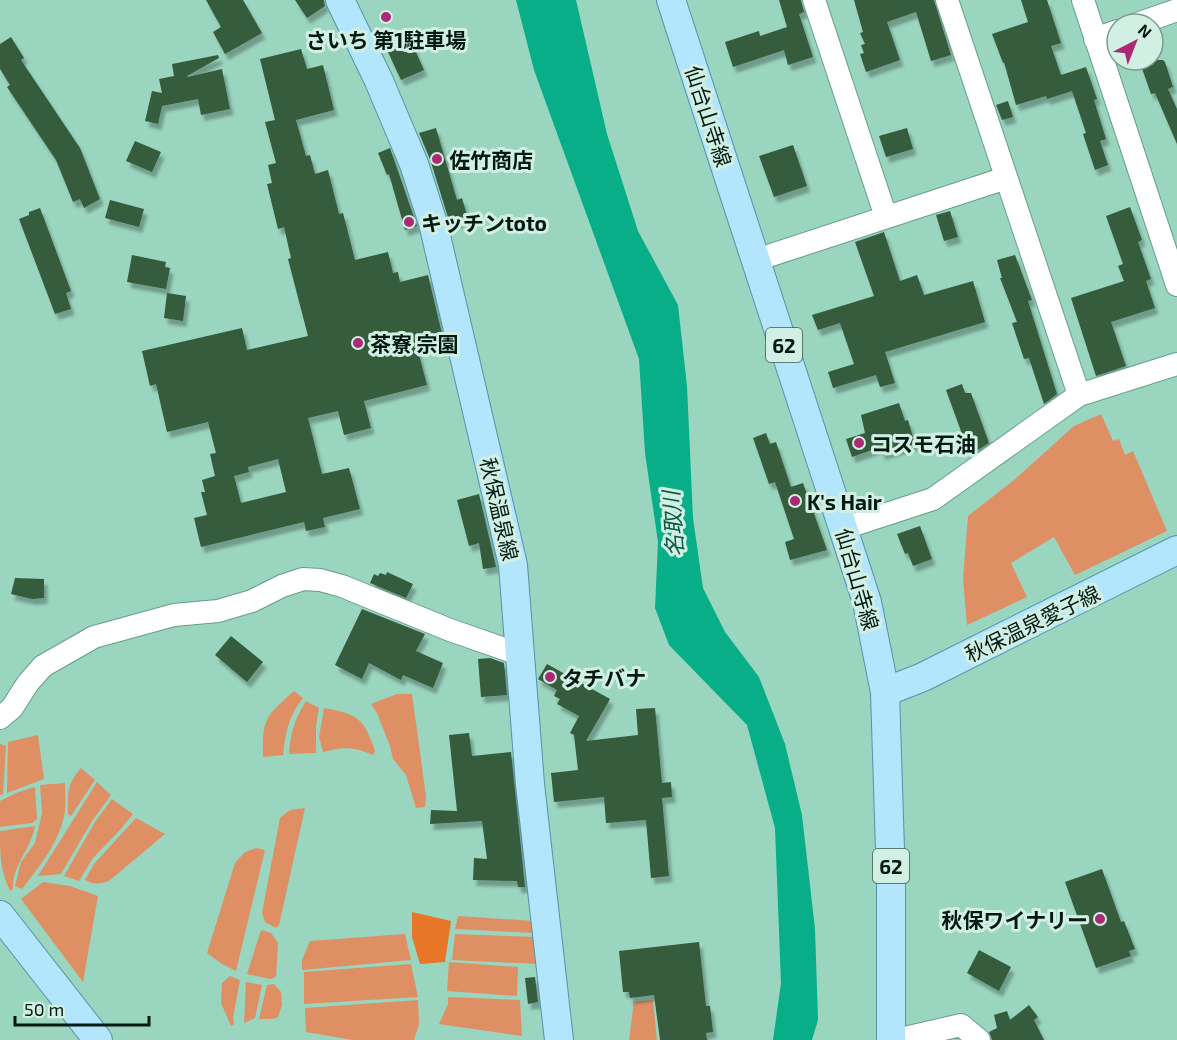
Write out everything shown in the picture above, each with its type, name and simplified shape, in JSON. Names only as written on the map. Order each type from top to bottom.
[{"type":"main road","name":"秋保温泉線","points":[[340,0],[384,91],[414,164],[433,223],[513,565],[530,784],[559,1040]]},
{"type":"main road","name":"仙台山寺線","points":[[670,0],[867,602],[885,692],[891,881],[891,1040]]},
{"type":"main road","name":"秋保温泉愛子線","points":[[885,692],[943,667],[1177,550]]},
{"type":"main road","points":[[0,915],[98,1040]]},
{"type":"street","points":[[814,0],[886,217]]},
{"type":"street","points":[[947,0],[1079,395]]},
{"type":"street","points":[[1083,0],[1177,285]]},
{"type":"street","points":[[1095,39],[1105,35]]},
{"type":"street","points":[[756,260],[1006,178]]},
{"type":"street","points":[[844,528],[933,499],[1079,395],[1177,364]]},
{"type":"street","points":[[0,718],[12,708],[28,683],[43,666],[94,637],[174,615],[218,611],[252,601],[282,586],[303,579],[320,580],[342,586],[450,630],[519,654]]},
{"type":"street","points":[[896,1040],[961,1025],[979,1040]]},
{"type":"shaded area","points":[[1101,414],[1113,441],[1119,439],[1125,455],[1133,451],[1167,531],[1075,575],[1054,537],[1011,563],[1027,597],[967,625],[963,579],[968,516],[1014,480],[1074,426]]},
{"type":"shaded area","points":[[294,691],[303,698],[288,725],[283,755],[263,757],[263,734],[268,719],[277,706]]},
{"type":"shaded area","points":[[397,694],[412,694],[426,796],[425,807],[416,808],[406,775],[393,759],[377,713],[371,704]]},
{"type":"shaded area","points":[[306,701],[319,708],[316,753],[289,754],[294,726]]},
{"type":"shaded area","points":[[324,708],[345,713],[358,720],[371,740],[375,751],[373,755],[348,748],[323,752],[319,737]]},
{"type":"shaded area","points":[[38,735],[44,779],[7,793],[8,742]]},
{"type":"shaded area","points":[[0,744],[6,746],[3,794],[0,795]]},
{"type":"shaded area","points":[[81,768],[95,780],[71,816],[68,814],[69,789]]},
{"type":"shaded area","points":[[97,782],[111,795],[92,821],[61,874],[38,876]]},
{"type":"shaded area","points":[[65,783],[63,822],[54,843],[22,889],[15,886],[21,862],[35,843],[42,813],[40,785]]},
{"type":"shaded area","points":[[35,787],[37,819],[32,823],[0,827],[0,801]]},
{"type":"shaded area","points":[[112,799],[133,814],[93,858],[79,881],[64,876],[95,822]]},
{"type":"shaded area","points":[[305,808],[279,925],[276,928],[265,922],[262,913],[280,818],[290,810]]},
{"type":"shaded area","points":[[136,818],[165,834],[109,881],[97,884],[85,880],[94,864]]},
{"type":"shaded area","points":[[35,826],[15,872],[13,889],[10,891],[1,862],[0,831]]},
{"type":"shaded area","points":[[256,848],[265,850],[236,971],[207,953],[235,863],[245,852]]},
{"type":"shaded area","points":[[43,882],[70,886],[98,896],[83,982],[21,899]]},
{"type":"shaded area","points":[[412,912],[451,921],[445,962],[420,964],[412,937]]},
{"type":"shaded area","points":[[458,916],[534,921],[535,933],[455,929]]},
{"type":"shaded area","points":[[261,930],[271,933],[278,943],[276,977],[270,979],[247,974]]},
{"type":"shaded area","points":[[405,934],[411,960],[302,970],[302,960],[310,941]]},
{"type":"shaded area","points":[[455,934],[536,937],[538,964],[452,960]]},
{"type":"shaded area","points":[[449,962],[518,967],[517,996],[447,991]]},
{"type":"shaded area","points":[[411,964],[418,997],[304,1004],[304,972]]},
{"type":"shaded area","points":[[230,976],[240,980],[233,1018],[234,1024],[231,1026],[221,1003],[222,983]]},
{"type":"shaded area","points":[[246,982],[262,985],[255,1018],[244,1023]]},
{"type":"shaded area","points":[[274,984],[281,992],[282,1005],[278,1017],[259,1019],[267,985]]},
{"type":"shaded area","points":[[448,997],[520,1000],[522,1036],[439,1024],[448,1004]]},
{"type":"shaded area","points":[[418,1000],[419,1024],[414,1040],[353,1040],[306,1032],[305,1008]]},
{"type":"shaded area","points":[[653,1000],[657,1040],[629,1040],[633,1002]]},
{"type":"water","name":"名取川","points":[[516,0],[576,0],[607,134],[638,231],[678,305],[687,386],[693,518],[703,588],[725,632],[759,677],[785,744],[802,815],[815,929],[818,1020],[812,1040],[773,1040],[781,983],[775,828],[747,725],[669,645],[655,608],[658,542],[645,453],[639,359],[534,70]]},
{"type":"building","points":[[206,0],[243,0],[262,33],[225,54],[213,32],[221,27]]},
{"type":"building","points":[[295,0],[324,0],[325,6],[307,18]]},
{"type":"building","points":[[779,0],[801,0],[804,12],[799,14],[813,57],[788,65],[784,50],[733,67],[725,42],[759,31],[760,36],[787,27]]},
{"type":"building","points":[[854,0],[934,0],[951,55],[931,61],[916,12],[887,22],[900,60],[866,72],[860,54],[864,53],[861,45],[865,44],[860,33],[863,32]]},
{"type":"building","points":[[1021,0],[1047,0],[1061,43],[1051,46],[1061,75],[1086,67],[1097,99],[1094,100],[1106,139],[1100,141],[1108,165],[1095,170],[1072,91],[1016,105],[1004,62],[992,34],[1028,22]]},
{"type":"building","points":[[11,37],[24,58],[21,60],[80,148],[100,199],[84,208],[80,199],[73,202],[56,160],[7,87],[10,85],[0,69],[0,44]]},
{"type":"building","points":[[411,41],[424,70],[401,80],[388,52]]},
{"type":"building","points":[[301,49],[307,69],[323,65],[334,110],[296,120],[306,156],[310,155],[315,174],[328,170],[339,214],[343,213],[355,260],[388,252],[393,273],[398,272],[400,282],[428,275],[442,334],[415,340],[427,385],[364,401],[371,428],[344,435],[338,411],[308,418],[322,474],[349,468],[360,509],[323,518],[325,527],[306,531],[304,522],[201,547],[194,518],[207,515],[201,492],[205,492],[202,480],[215,476],[210,454],[216,453],[208,422],[167,432],[156,384],[150,386],[142,351],[242,328],[247,350],[308,336],[288,259],[291,258],[284,227],[278,229],[267,184],[272,183],[268,165],[276,163],[265,122],[275,120],[260,59]],"holes":[[[278,459],[286,492],[241,503],[234,476],[249,472],[248,467]]]},
{"type":"building","points":[[218,55],[219,58],[187,76],[222,69],[230,109],[201,115],[198,99],[162,106],[158,124],[145,121],[152,91],[162,93],[159,79],[174,76],[172,64]]},
{"type":"building","points":[[1165,62],[1173,87],[1168,89],[1177,109],[1177,144],[1155,93],[1151,94],[1143,72],[1165,72]]},
{"type":"building","points":[[1008,101],[1013,117],[1002,120],[996,105]]},
{"type":"building","points":[[436,128],[457,200],[462,198],[468,219],[450,224],[430,159],[419,133]]},
{"type":"building","points":[[907,128],[913,149],[886,157],[879,136]]},
{"type":"building","points":[[135,141],[161,152],[152,172],[126,161]]},
{"type":"building","points":[[793,145],[807,186],[774,197],[759,156]]},
{"type":"building","points":[[390,148],[417,226],[405,230],[389,174],[387,175],[378,153]]},
{"type":"building","points":[[110,200],[144,209],[139,227],[105,218]]},
{"type":"building","points":[[1130,207],[1142,240],[1138,242],[1151,279],[1146,281],[1155,308],[1111,322],[1126,366],[1096,376],[1071,298],[1124,281],[1118,266],[1123,264],[1106,216]]},
{"type":"building","points":[[40,208],[71,291],[66,293],[71,309],[55,314],[19,219]]},
{"type":"building","points":[[950,211],[958,237],[944,241],[936,215]]},
{"type":"building","points":[[884,232],[900,281],[917,275],[924,295],[973,281],[985,322],[885,352],[895,383],[880,387],[876,375],[833,388],[828,372],[854,364],[840,323],[818,330],[812,315],[874,296],[855,242]]},
{"type":"building","points":[[132,255],[166,262],[165,267],[170,268],[166,289],[127,282]]},
{"type":"building","points":[[1015,255],[1032,300],[1028,301],[1057,394],[1044,404],[1029,358],[1024,359],[1012,323],[1017,322],[1000,278],[1002,278],[997,260]]},
{"type":"building","points":[[167,293],[186,296],[183,321],[164,318]]},
{"type":"building","points":[[962,384],[965,393],[971,393],[989,443],[969,453],[946,390]]},
{"type":"building","points":[[899,403],[905,421],[908,420],[915,444],[882,454],[880,447],[852,457],[846,439],[865,433],[861,415]]},
{"type":"building","points":[[766,433],[770,444],[776,442],[791,487],[803,483],[827,550],[790,560],[785,542],[794,539],[775,482],[769,484],[753,438]]},
{"type":"building","points":[[479,494],[496,567],[483,569],[479,543],[469,546],[457,500]]},
{"type":"building","points":[[920,526],[932,559],[913,566],[897,534]]},
{"type":"building","points":[[387,572],[413,584],[406,598],[370,583],[374,574],[386,575]]},
{"type":"building","points":[[15,578],[44,579],[44,598],[32,599],[11,594]]},
{"type":"building","points":[[362,609],[425,634],[416,651],[443,663],[433,688],[403,675],[401,680],[369,663],[362,679],[335,665]]},
{"type":"building","points":[[231,636],[263,662],[247,682],[215,655]]},
{"type":"building","points":[[490,658],[504,663],[507,695],[481,697],[478,659]]},
{"type":"building","points":[[547,664],[610,699],[586,741],[638,735],[636,709],[655,708],[662,783],[671,782],[672,797],[662,798],[669,876],[651,878],[646,820],[606,823],[604,797],[554,802],[551,773],[578,770],[574,735],[570,733],[579,716],[557,704],[560,699],[554,696],[557,690],[538,679]]},
{"type":"building","points":[[469,733],[472,756],[511,752],[525,887],[518,887],[517,881],[473,880],[474,858],[487,859],[482,821],[430,824],[431,810],[457,811],[449,735]]},
{"type":"building","points":[[1102,869],[1121,922],[1124,921],[1135,949],[1129,951],[1131,956],[1096,968],[1065,882]]},
{"type":"building","points":[[699,942],[706,1006],[710,1006],[713,1032],[706,1033],[707,1040],[660,1040],[654,995],[630,998],[629,992],[623,992],[619,951]]},
{"type":"building","points":[[979,950],[1011,967],[999,991],[967,973]]},
{"type":"building","points":[[535,977],[538,1002],[528,1004],[525,978]]},
{"type":"building","points":[[1029,1005],[1038,1017],[1034,1020],[1044,1040],[992,1040],[989,1032],[997,1028],[994,1015],[1007,1011],[1010,1020]]},
{"type":"place","name":"さいち 第1駐車場","points":[[386,17]]},
{"type":"place","name":"佐竹商店","points":[[437,159]]},
{"type":"place","name":"キッチンtoto","points":[[409,222]]},
{"type":"place","name":"茶寮 宗園","points":[[358,343]]},
{"type":"place","name":"コスモ石油","points":[[859,443]]},
{"type":"place","name":"K's Hair","points":[[795,501]]},
{"type":"place","name":"タチバナ","points":[[550,677]]},
{"type":"place","name":"秋保ワイナリー","points":[[1100,919]]}]
